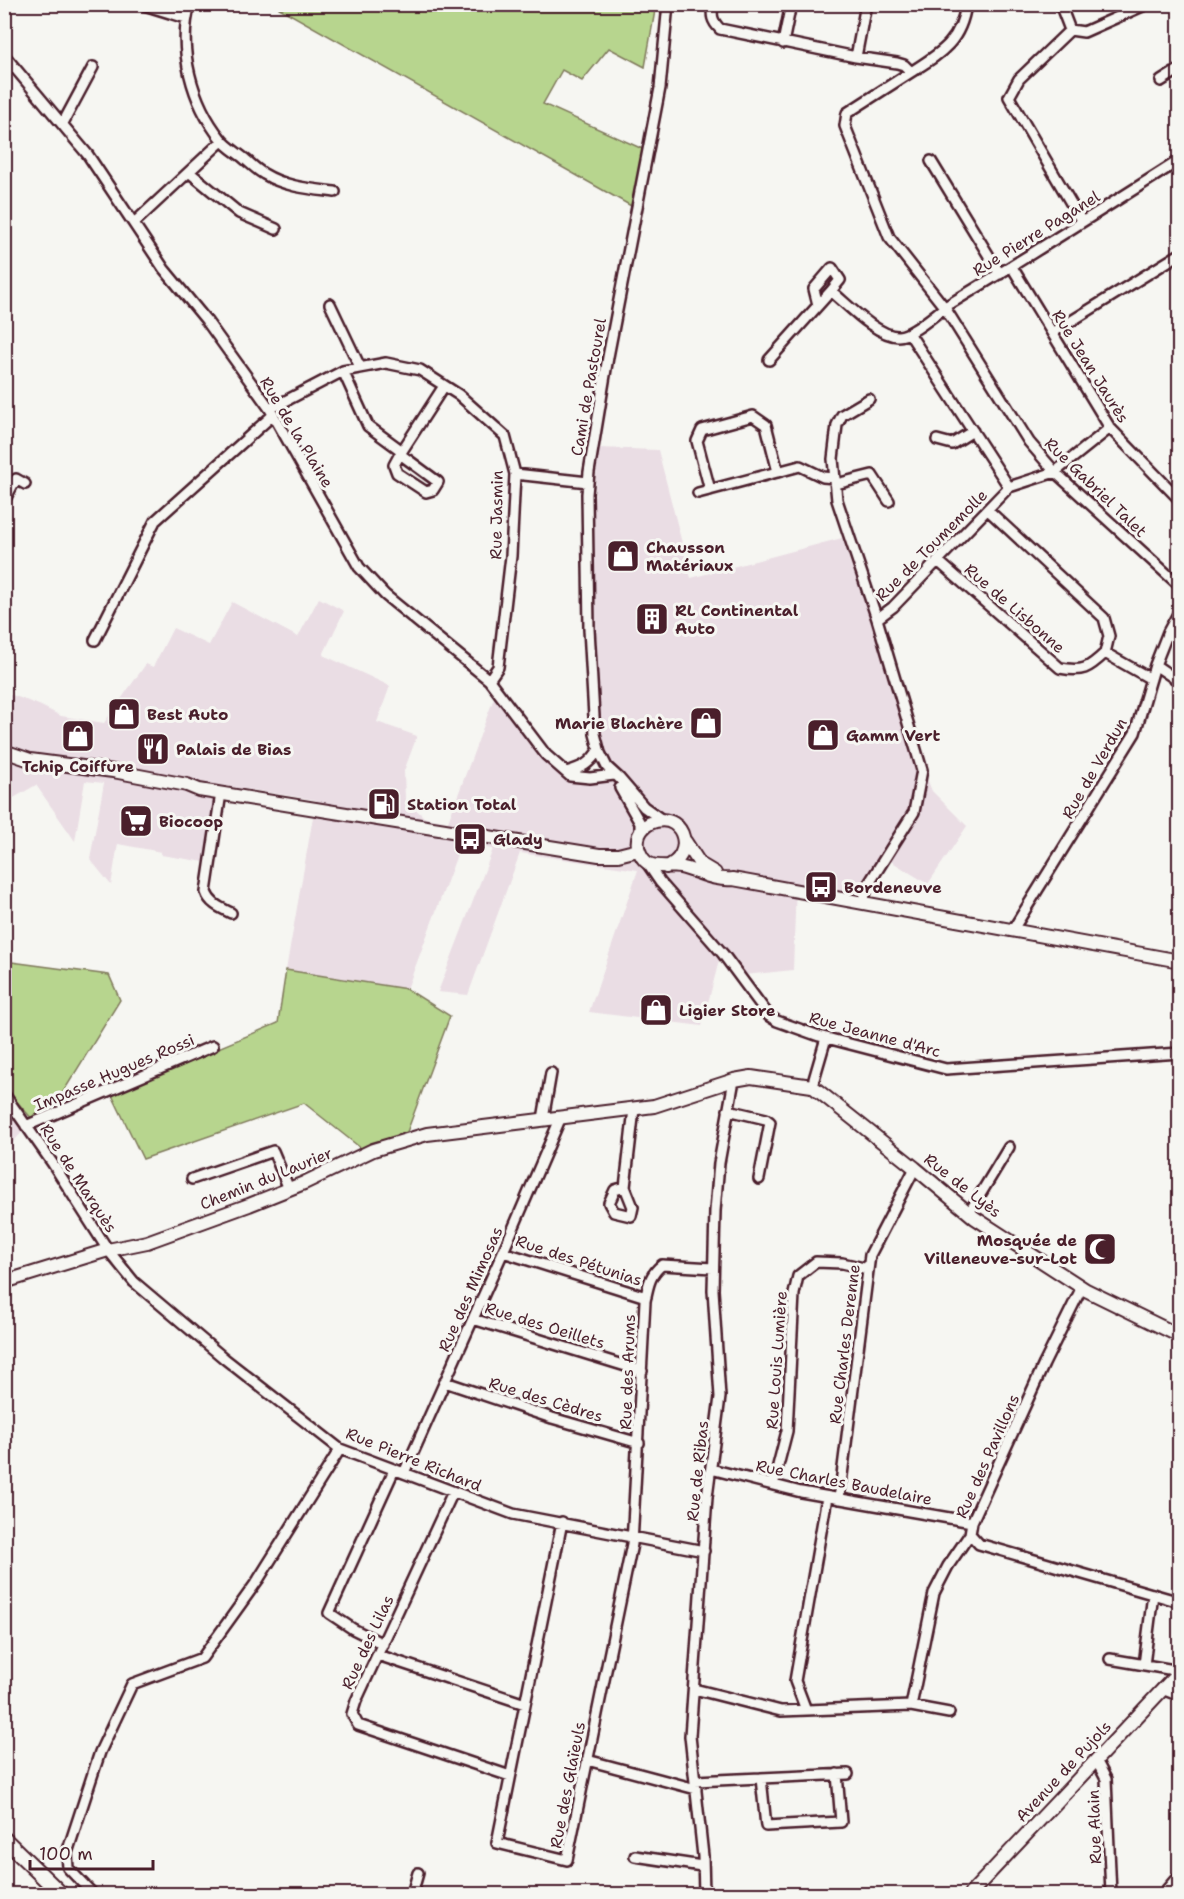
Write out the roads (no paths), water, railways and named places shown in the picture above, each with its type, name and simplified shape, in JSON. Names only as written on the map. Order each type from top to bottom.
[{"type":"main road","points":[[4,751],[30,760],[110,771],[187,785],[199,790]]},
{"type":"main road","points":[[4,758],[34,768],[221,793],[599,855],[618,855],[638,850]]},
{"type":"main road","points":[[63,772],[77,770],[104,774],[110,771]]},
{"type":"main road","points":[[733,879],[725,880],[700,875],[680,867],[653,866],[646,862],[638,850],[640,833],[648,824],[663,820],[677,826],[689,850],[700,864],[715,873],[733,879],[1179,961]]},
{"type":"main road","points":[[666,867],[681,857],[685,844],[684,838]]},
{"type":"main road","name":"Chemin du Laurier","points":[[4,1282],[108,1250],[147,1242],[289,1189],[373,1150],[427,1134],[654,1106],[734,1080],[751,1077],[812,1086]]},
{"type":"main road","name":"Rue de Lyès","points":[[812,1086],[969,1213],[1082,1287],[1179,1336]]},
{"type":"main road","name":"Avenue de Pujols","points":[[970,1894],[1179,1671]]},
{"type":"main road","points":[[4,1839],[61,1894]]},
{"type":"street","points":[[190,4],[186,18],[186,47],[192,83],[205,114],[222,141],[264,174],[299,188],[335,192]]},
{"type":"street","name":"Cami de Pastourel","points":[[640,833],[640,823],[614,775],[607,767],[595,734],[589,629],[588,482],[624,270],[660,88],[669,4]]},
{"type":"street","points":[[713,4],[713,22],[720,29],[783,43],[897,63],[904,65],[911,72],[950,45],[964,19],[966,4]]},
{"type":"street","points":[[783,43],[791,4]]},
{"type":"street","points":[[856,57],[866,4]]},
{"type":"street","points":[[1060,4],[1070,30]]},
{"type":"street","points":[[1070,30],[1084,32],[1147,4]]},
{"type":"street","points":[[144,5],[186,18]]},
{"type":"street","points":[[1070,30],[1019,79],[1009,96],[1082,222]]},
{"type":"street","name":"Rue de la Plaine","points":[[4,55],[88,155],[164,268],[206,320],[272,412],[359,567],[400,608],[489,680],[546,755],[566,772]]},
{"type":"street","points":[[63,123],[93,67]]},
{"type":"street","points":[[1161,81],[1179,69]]},
{"type":"street","name":"Rue Gabriel Talet","points":[[911,72],[846,113],[845,126],[889,237],[945,308],[1029,442],[1055,472],[1179,586]]},
{"type":"street","points":[[134,223],[222,141]]},
{"type":"street","name":"Rue Pierre Paganel","points":[[909,333],[1179,160]]},
{"type":"street","points":[[932,161],[1000,274]]},
{"type":"street","points":[[189,172],[239,213],[276,229]]},
{"type":"street","points":[[1052,333],[1179,254]]},
{"type":"street","name":"Rue Jean Jaurès","points":[[1012,267],[1110,428],[1179,500]]},
{"type":"street","points":[[769,360],[831,291],[840,280],[832,268],[814,289],[818,305]]},
{"type":"street","points":[[831,291],[880,331],[899,336],[909,333],[1009,487]]},
{"type":"street","points":[[330,304],[360,367]]},
{"type":"street","name":"Rue Jasmin","points":[[95,640],[155,521],[272,412],[343,371],[386,363],[420,370],[459,395],[505,436],[515,474],[511,556],[498,666],[489,680]]},
{"type":"street","points":[[343,371],[368,426],[401,453],[438,482],[433,490],[426,492],[397,473],[394,465],[401,453],[444,386]]},
{"type":"street","points":[[869,399],[842,415],[837,425],[833,459],[837,500],[877,619]]},
{"type":"street","points":[[710,490],[697,441],[702,430],[753,416],[766,425],[778,472]]},
{"type":"street","name":"Rue de Toumemolle","points":[[863,902],[868,885],[914,812],[922,770],[877,619],[893,607],[1009,487],[1055,472],[1110,428]]},
{"type":"street","points":[[937,440],[952,444],[973,431]]},
{"type":"street","points":[[698,493],[800,466],[835,481],[872,476],[889,501]]},
{"type":"street","points":[[515,474],[588,482]]},
{"type":"street","points":[[4,501],[16,479],[25,484]]},
{"type":"street","points":[[988,510],[1104,618],[1109,636],[1105,653],[1151,679]]},
{"type":"street","name":"Rue de Lisbonne","points":[[938,561],[1060,668],[1078,671],[1092,665],[1105,653]]},
{"type":"street","name":"Rue de Verdun","points":[[1012,931],[1135,733],[1155,665],[1179,610]]},
{"type":"street","points":[[1155,665],[1179,682]]},
{"type":"street","points":[[566,772],[587,765],[599,749]]},
{"type":"street","points":[[566,772],[576,777],[614,775]]},
{"type":"street","name":"Cami de Pastourel","points":[[614,775],[620,778],[644,807],[663,820]]},
{"type":"street","points":[[221,793],[206,892],[208,898],[231,914]]},
{"type":"street","name":"Rue Jeanne d'Arc","points":[[646,862],[663,886],[723,954],[769,1016],[777,1021],[826,1038],[946,1069],[1179,1053]]},
{"type":"street","points":[[663,886],[666,867]]},
{"type":"street","points":[[812,1086],[826,1038]]},
{"type":"street","name":"Impasse Hugues Rossi","points":[[26,1126],[213,1046]]},
{"type":"street","points":[[543,1119],[551,1073]]},
{"type":"street","name":"Rue de Ribas","points":[[704,1894],[703,1856],[690,1736],[707,1497],[720,1397],[712,1268],[719,1163],[734,1080]]},
{"type":"street","name":"Rue de Marquès","points":[[4,1094],[108,1250]]},
{"type":"street","points":[[625,1186],[634,1108]]},
{"type":"street","points":[[728,1110],[770,1122],[759,1179]]},
{"type":"street","name":"Rue des Mimosas","points":[[404,1473],[561,1117]]},
{"type":"street","points":[[969,1213],[1009,1147]]},
{"type":"street","points":[[192,1179],[278,1149],[289,1189]]},
{"type":"street","name":"Rue Charles Derenne","points":[[839,1498],[870,1255],[915,1168]]},
{"type":"street","name":"Rue Pierre Richard","points":[[108,1250],[134,1282],[225,1359],[340,1449],[513,1514],[704,1551]]},
{"type":"street","name":"Rue des Pétunias","points":[[503,1252],[646,1298]]},
{"type":"street","name":"Rue Louis Lumière","points":[[773,1485],[787,1431],[794,1294],[798,1276],[816,1262],[842,1263],[868,1269]]},
{"type":"street","name":"Rue des Arums","points":[[632,1536],[646,1298],[650,1280],[654,1271],[662,1264],[712,1268]]},
{"type":"street","name":"Rue des Pavillons","points":[[1082,1287],[972,1522],[970,1534],[979,1544],[1179,1602]]},
{"type":"street","name":"Rue des Oeillets","points":[[473,1319],[642,1371]]},
{"type":"street","name":"Rue des Cèdres","points":[[445,1382],[639,1443]]},
{"type":"street","points":[[93,1894],[68,1868],[67,1853],[100,1752],[132,1684],[202,1658],[258,1580],[340,1449]]},
{"type":"street","name":"Rue Charles Baudelaire","points":[[711,1469],[828,1497],[972,1522]]},
{"type":"street","points":[[383,1644],[353,1629],[329,1613],[394,1470]]},
{"type":"street","name":"Rue des Lilas","points":[[453,1492],[352,1714],[358,1725],[510,1776]]},
{"type":"street","points":[[806,1710],[795,1681],[828,1497]]},
{"type":"street","name":"Rue des Glaïeuls","points":[[562,1522],[497,1843],[567,1860],[632,1536]]},
{"type":"street","points":[[911,1706],[934,1593],[948,1566],[970,1534]]},
{"type":"street","points":[[1144,1665],[1153,1594]]},
{"type":"street","points":[[378,1655],[525,1704]]},
{"type":"street","points":[[1110,1659],[1179,1671]]},
{"type":"street","points":[[694,1689],[781,1712],[911,1706],[949,1713]]},
{"type":"street","points":[[1162,1689],[1179,1696]]},
{"type":"street","points":[[587,1760],[695,1785],[760,1778],[848,1774]]},
{"type":"street","name":"Rue Alain","points":[[1096,1760],[1106,1779],[1112,1894]]},
{"type":"street","points":[[760,1778],[766,1826],[841,1822],[837,1774]]},
{"type":"street","points":[[634,1856],[702,1866]]},
{"type":"street","points":[[412,1894],[418,1873]]},
{"type":"street","points":[[1163,1894],[1179,1878]]},
{"type":"place","name":"Chausson Matériaux","points":[[623,556]]},
{"type":"place","name":"RL Continental Auto","points":[[652,619]]},
{"type":"place","name":"Best Auto","points":[[124,714]]},
{"type":"place","name":"Marie Blachère","points":[[706,723]]},
{"type":"place","name":"Gamm Vert","points":[[823,735]]},
{"type":"place","name":"Tchip Coiffure","points":[[78,736]]},
{"type":"place","name":"Palais de Bias","points":[[153,749]]},
{"type":"place","name":"Station Total","points":[[384,804]]},
{"type":"place","name":"Biocoop","points":[[136,821]]},
{"type":"place","name":"Glady","points":[[470,839]]},
{"type":"place","name":"Bordeneuve","points":[[821,887]]},
{"type":"place","name":"Ligier Store","points":[[656,1010]]},
{"type":"place","name":"Mosquée de Villeneuve-sur-Lot","points":[[1100,1249]]}]
